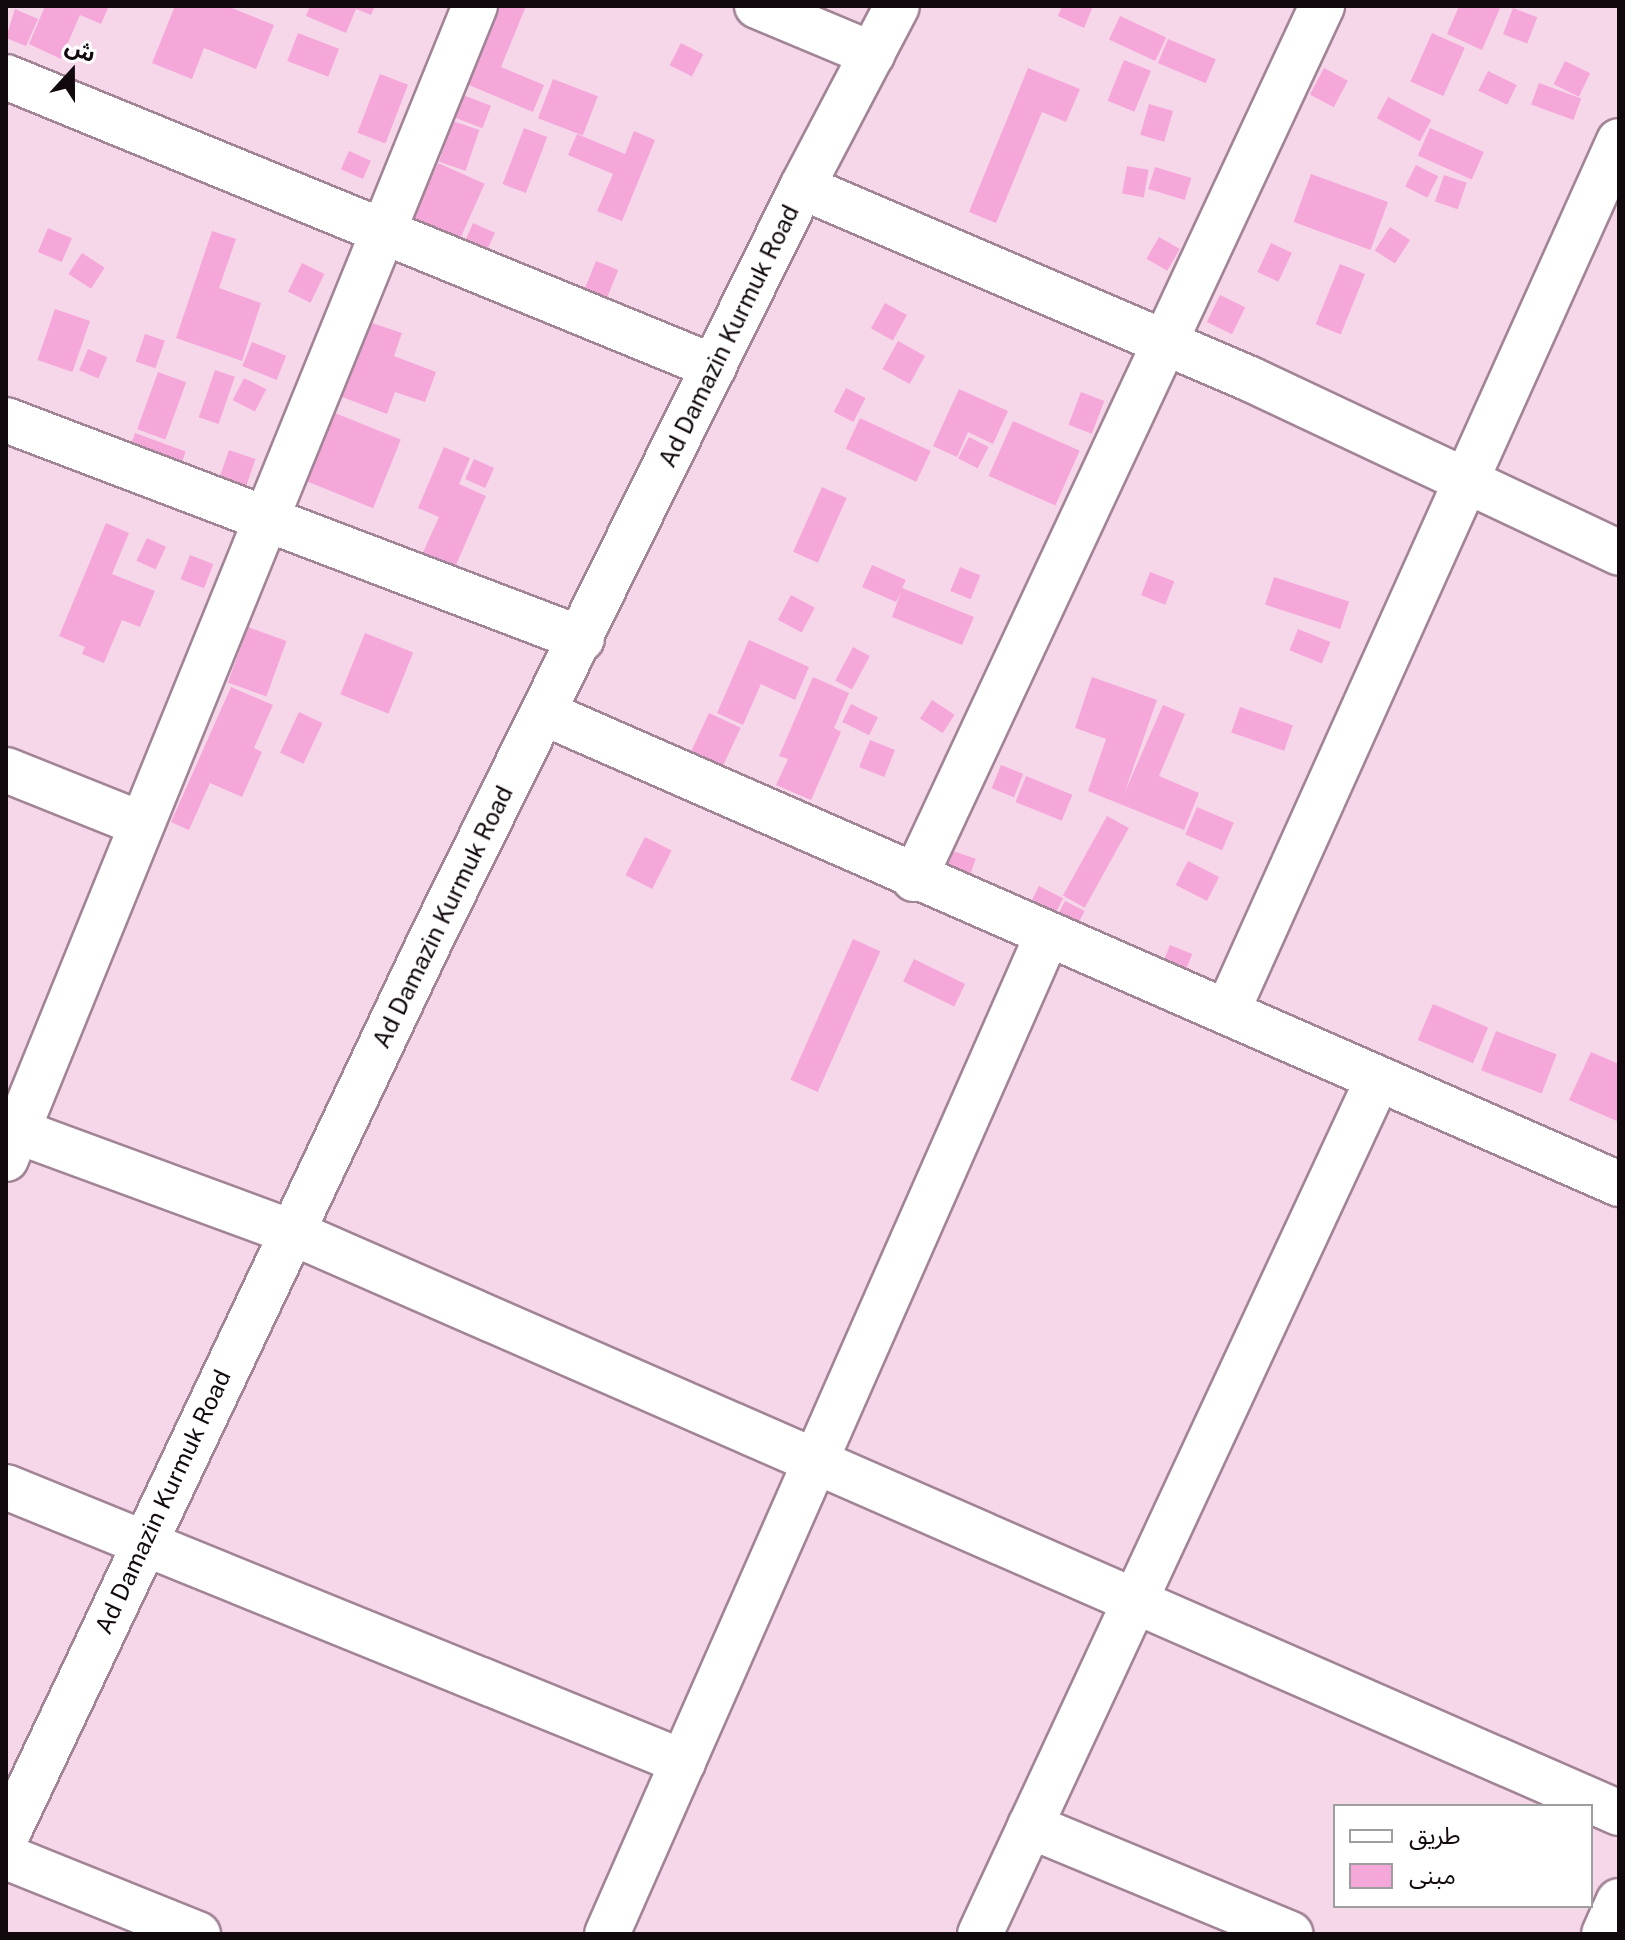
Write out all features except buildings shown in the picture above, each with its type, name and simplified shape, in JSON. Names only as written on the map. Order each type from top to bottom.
[{"type":"main road","points":[[475,6],[10,1139],[289,1231],[817,1459],[1619,1813]]},
{"type":"main road","points":[[757,6],[872,54]]},
{"type":"main road","name":"Ad Damazin Kurmuk Road","points":[[6,1837],[289,1231],[802,187],[897,6]]},
{"type":"main road","points":[[914,879],[1322,6]]},
{"type":"main road","points":[[6,77],[714,367]]},
{"type":"main road","points":[[1227,1012],[1463,481],[1617,149]]},
{"type":"main road","points":[[802,187],[1165,342],[1619,553]]},
{"type":"main road","points":[[6,420],[582,639]]},
{"type":"main road","points":[[544,713],[914,879],[1619,1184]]},
{"type":"main road","points":[[6,770],[141,824]]},
{"type":"main road","points":[[607,1934],[1047,936]]},
{"type":"main road","points":[[980,1934],[1378,1079]]},
{"type":"main road","points":[[6,1487],[683,1762]]},
{"type":"main road","points":[[1030,1826],[1291,1934]]},
{"type":"main road","points":[[6,1857],[198,1934]]},
{"type":"main road","points":[[1604,1934],[1619,1901]]}]
